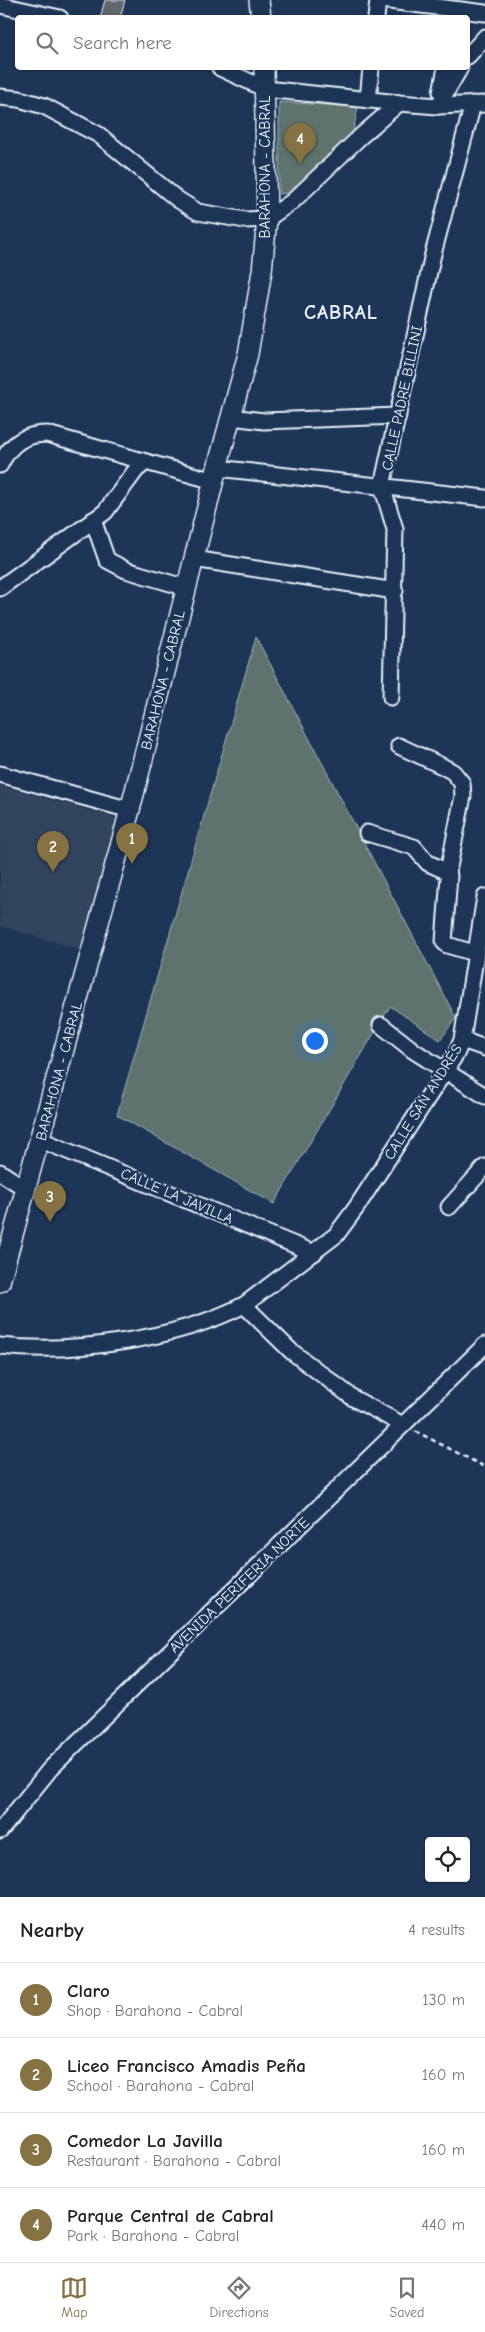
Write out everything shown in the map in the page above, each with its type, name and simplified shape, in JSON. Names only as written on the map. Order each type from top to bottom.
[{"type":"main road","points":[[260,0],[260,15]]},
{"type":"main road","name":"BARAHONA - CABRAL","points":[[1,1272],[41,1140],[130,810],[215,474],[248,354],[262,270],[267,219],[264,70]]},
{"type":"street","points":[[377,15],[380,0],[485,13]]},
{"type":"street","points":[[0,5],[46,15]]},
{"type":"street","points":[[470,54],[485,36]]},
{"type":"street","points":[[224,70],[265,89],[399,104],[438,106],[479,104]]},
{"type":"street","points":[[368,100],[371,70]]},
{"type":"street","points":[[438,106],[446,70]]},
{"type":"street","points":[[438,106],[459,70]]},
{"type":"street","points":[[0,97],[19,99],[44,106],[100,135],[177,199],[198,212],[245,220],[267,219],[293,201],[360,136],[399,104]]},
{"type":"street","name":"CALLE PADRE BILLINI","points":[[391,697],[395,529],[382,486],[433,254],[479,104]]},
{"type":"street","points":[[231,417],[264,422],[398,416]]},
{"type":"street","points":[[0,465],[5,455],[20,441],[32,434],[47,434],[146,462],[215,474],[382,486],[485,498]]},
{"type":"street","points":[[0,588],[105,512],[136,470],[146,462]]},
{"type":"street","points":[[93,520],[107,560],[126,570],[187,588]]},
{"type":"street","points":[[194,559],[395,591]]},
{"type":"street","points":[[399,746],[453,772],[462,783],[463,796],[448,872],[450,876],[444,942],[447,945],[474,953]]},
{"type":"street","points":[[0,774],[130,810]]},
{"type":"street","points":[[367,833],[414,847],[428,862],[448,872]]},
{"type":"street","name":"CALLE SAN ANDRÉS","points":[[0,1346],[19,1348],[87,1348],[160,1333],[230,1312],[244,1305],[336,1235],[356,1208],[445,1071],[462,1040],[474,953],[485,897]]},
{"type":"street","points":[[381,1025],[414,1051],[485,1096]]},
{"type":"street","points":[[462,1040],[485,1048]]},
{"type":"street","name":"CALLE LA JAVILLA","points":[[41,1140],[314,1253]]},
{"type":"street","points":[[448,1207],[485,1167]]},
{"type":"street","points":[[0,1172],[26,1189]]},
{"type":"street","points":[[244,1305],[292,1351],[353,1398],[403,1425]]},
{"type":"street","name":"AVENIDA PERIFERIA NORTE","points":[[0,1831],[50,1769],[485,1345]]},
{"type":"path","points":[[403,1425],[485,1467]]},
{"type":"shaded area","points":[[0,785],[120,819],[84,951],[0,926]]},
{"type":"green space","points":[[279,102],[358,107],[352,136],[291,193],[279,194]]},
{"type":"green space","points":[[256,637],[456,1018],[440,1040],[390,1006],[274,1204],[117,1115]]},
{"type":"building","points":[[105,0],[125,0],[121,15],[101,15]]},
{"type":"place","name":"Parque Central de Cabral","points":[[300,164]]},
{"type":"place","name":"Claro","points":[[132,864]]},
{"type":"place","name":"Liceo Francisco Amadis Peña","points":[[53,872]]},
{"type":"place","name":"Comedor La Javilla","points":[[50,1222]]},
{"type":"district","name":"CABRAL","points":[[341,312]]}]
